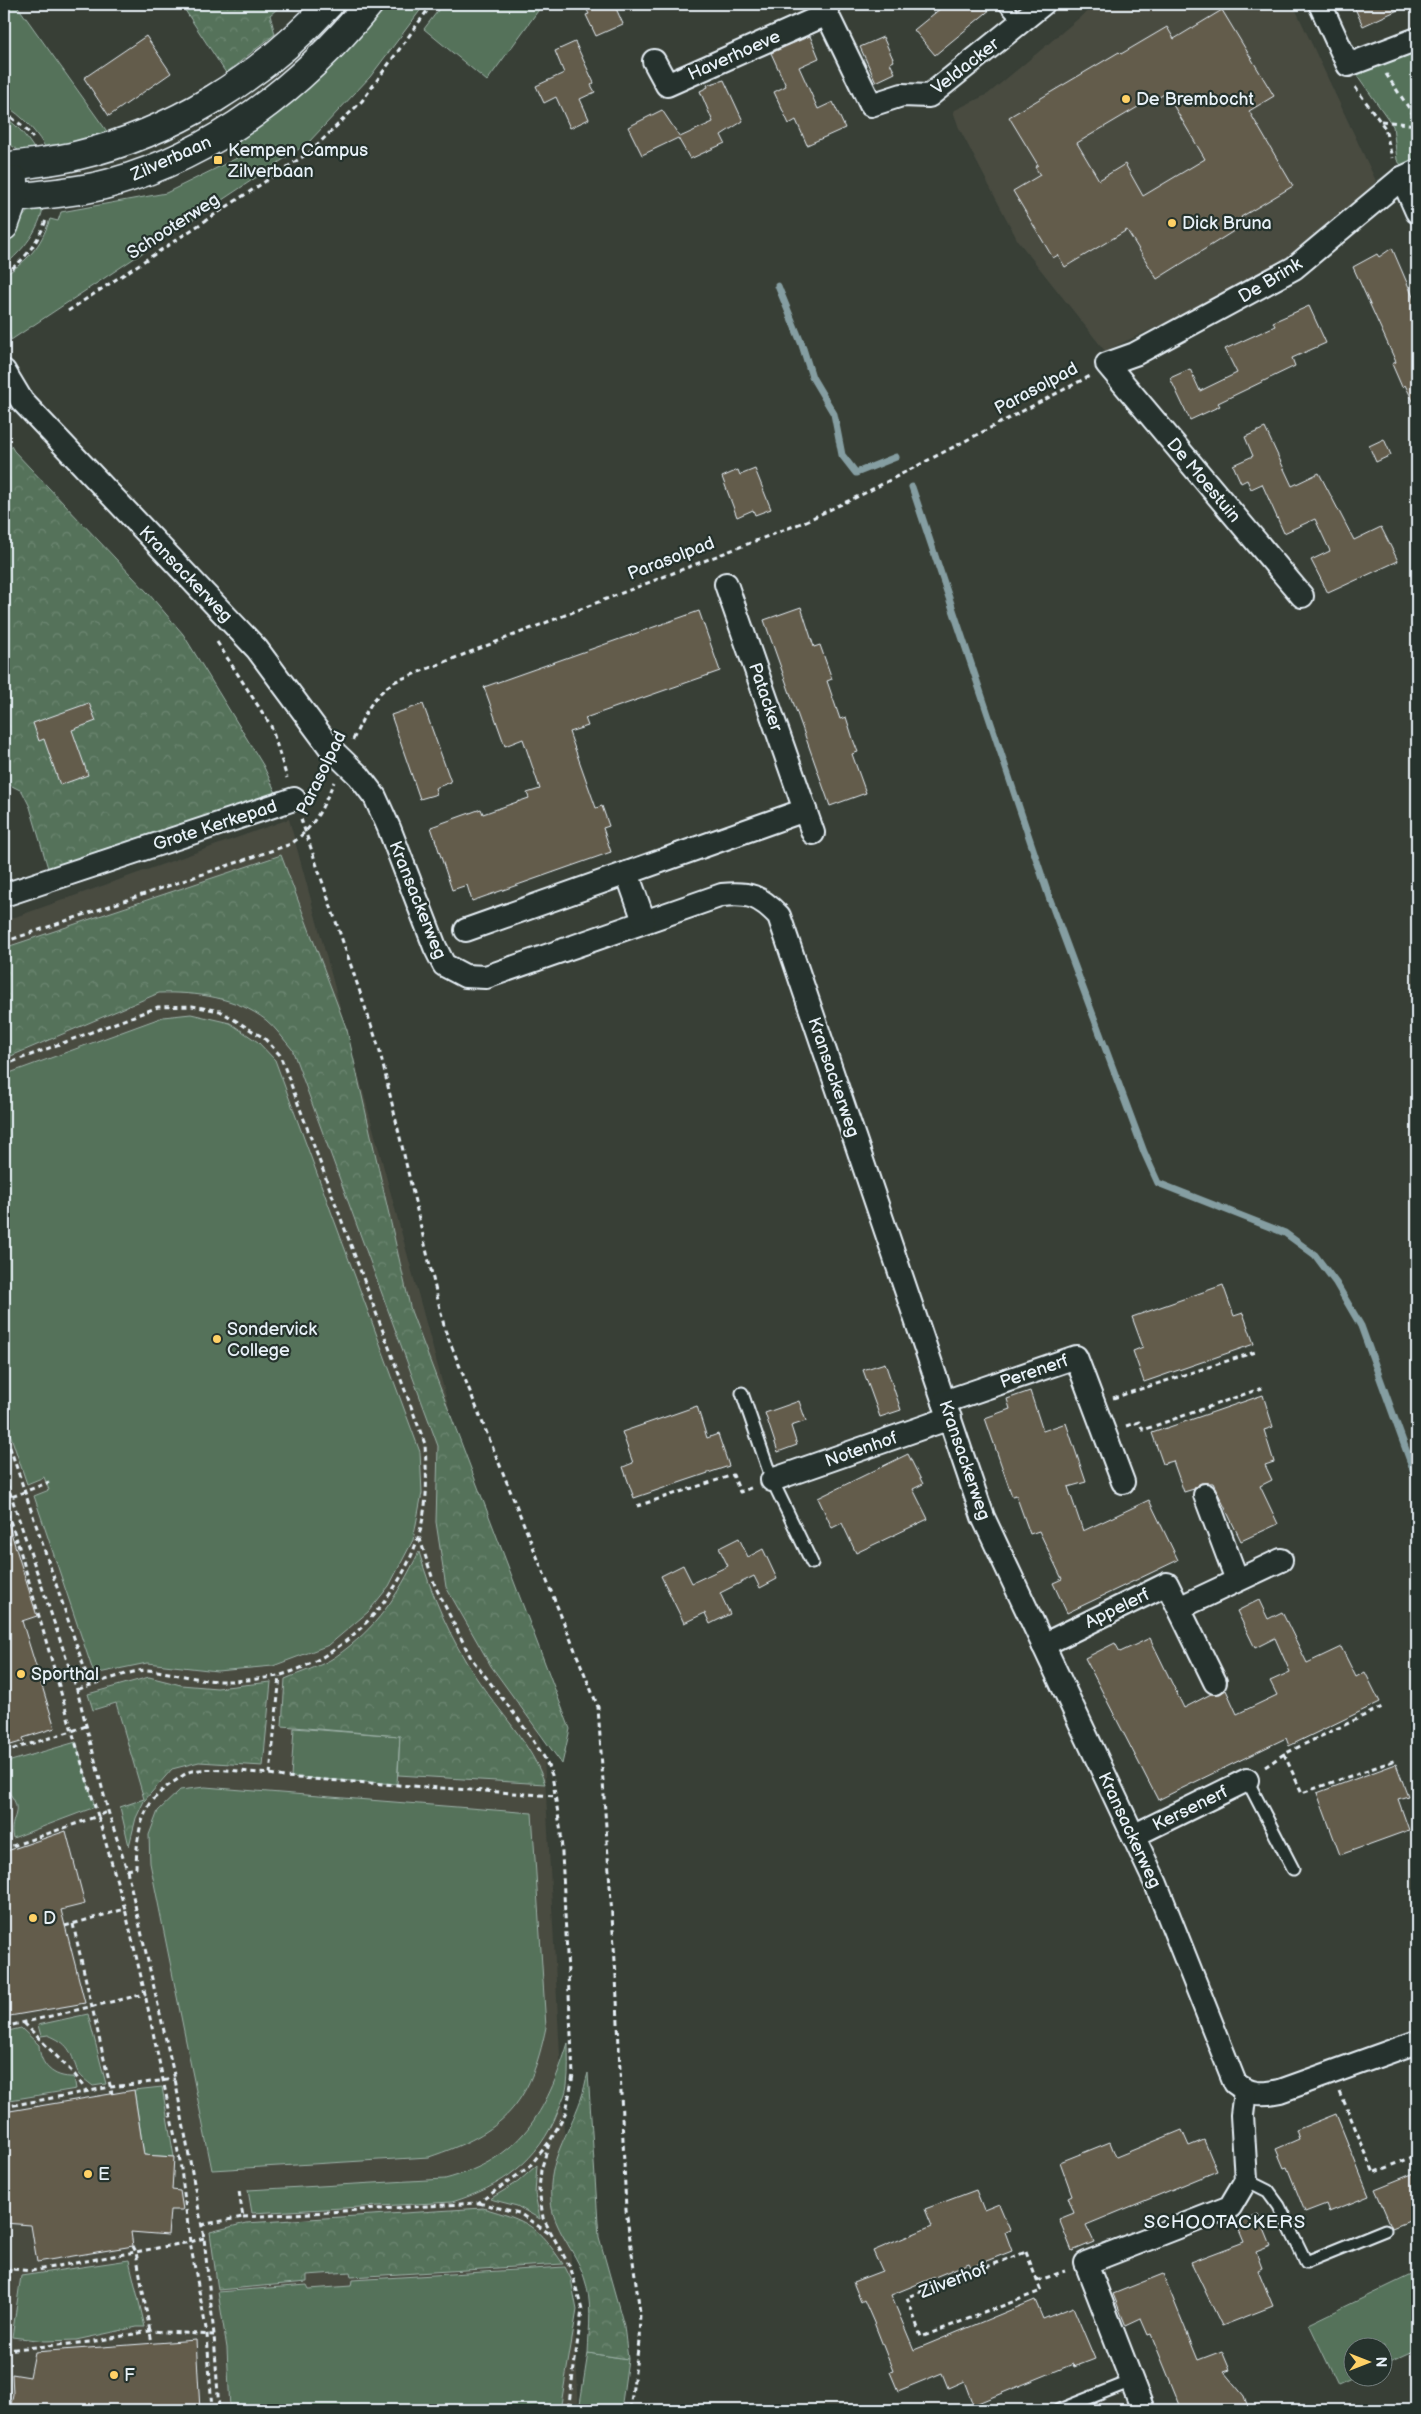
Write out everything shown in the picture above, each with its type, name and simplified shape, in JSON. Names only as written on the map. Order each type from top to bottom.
[{"type":"main road","name":"Zilverbaan","points":[[7,160],[73,156],[142,134],[197,110],[257,70],[311,23],[329,4]]},
{"type":"main road","name":"Zilverbaan","points":[[14,198],[80,190],[110,183],[170,161],[210,142],[278,96],[340,38],[369,4]]},
{"type":"main road","points":[[4,226],[14,198],[15,182],[7,160]]},
{"type":"street","name":"Veldacker","points":[[824,9],[871,105],[902,95],[929,96],[1042,4]]},
{"type":"street","points":[[1320,4],[1348,65],[1417,39]]},
{"type":"street","name":"Haverhoeve","points":[[654,61],[667,85],[824,9]]},
{"type":"street","points":[[1410,175],[1417,212]]},
{"type":"street","name":"De Brink","points":[[1107,364],[1135,354],[1294,268],[1410,175]]},
{"type":"street","name":"De Moestuin","points":[[1107,364],[1302,596]]},
{"type":"street","name":"Kransackerweg","points":[[4,371],[22,401],[257,649],[317,731],[343,762],[359,776],[374,797],[389,828],[434,948],[444,965],[465,976],[486,977],[722,895],[743,893],[764,900],[779,916],[983,1517],[1156,1884],[1226,2064],[1235,2083],[1246,2091]]},
{"type":"street","name":"Patacker","points":[[726,584],[813,833]]},
{"type":"street","name":"Grote Kerkepad","points":[[4,895],[294,800]]},
{"type":"street","points":[[466,930],[805,810]]},
{"type":"street","points":[[627,873],[644,921]]},
{"type":"street","name":"Perenerf","points":[[947,1410],[1076,1357],[1123,1482]]},
{"type":"street","name":"Notenhof","points":[[772,1480],[947,1410]]},
{"type":"street","points":[[1205,1495],[1237,1580]]},
{"type":"street","points":[[1179,1608],[1281,1560]]},
{"type":"street","name":"Appelerf","points":[[1043,1645],[1167,1584],[1216,1682]]},
{"type":"street","name":"Kersenerf","points":[[1133,1836],[1247,1780]]},
{"type":"street","points":[[1143,2410],[1086,2263],[1230,2207],[1246,2180],[1242,2115],[1246,2091],[1263,2094],[1280,2091],[1331,2071],[1417,2042]]},
{"type":"lane","points":[[1004,4],[1020,22]]},
{"type":"lane","points":[[742,1393],[772,1480],[812,1563]]},
{"type":"lane","name":"Kersenerf","points":[[1247,1780],[1293,1869]]},
{"type":"lane","points":[[1246,2180],[1268,2191],[1274,2199],[1306,2262],[1385,2230]]},
{"type":"lane","points":[[1059,2410],[1132,2381]]},
{"type":"path","name":"Schooterweg","points":[[68,312],[310,152],[362,102],[432,4]]},
{"type":"path","points":[[1373,55],[1417,120]]},
{"type":"path","points":[[1348,65],[1354,85],[1385,128],[1393,164],[1410,175]]},
{"type":"path","points":[[1380,121],[1417,125]]},
{"type":"path","name":"Parasolpad","points":[[307,832],[319,813],[370,703],[384,688],[396,681],[804,522],[865,493],[1086,379],[1107,364]]},
{"type":"path","name":"Grote Kerkepad","points":[[212,637],[271,726],[294,800]]},
{"type":"path","points":[[294,800],[307,832],[379,1048],[445,1330],[598,1706],[616,1976],[626,2210],[640,2312],[639,2341],[630,2410]]},
{"type":"path","points":[[4,942],[274,851],[290,844],[307,832]]},
{"type":"path","points":[[4,1065],[158,1007],[192,1006],[220,1011],[264,1038],[280,1055],[425,1444],[425,1511],[419,1536],[406,1565],[385,1600],[354,1635],[327,1654],[280,1676],[229,1681],[144,1670],[77,1690]]},
{"type":"path","points":[[1094,1405],[1255,1352]]},
{"type":"path","points":[[1105,1434],[1139,1422],[1142,1430],[1265,1387]]},
{"type":"path","points":[[4,1430],[90,1685]]},
{"type":"path","points":[[4,1475],[77,1690],[108,1811],[127,1870],[176,2078],[204,2238],[214,2335],[219,2410]]},
{"type":"path","points":[[637,1506],[733,1475],[740,1492]]},
{"type":"path","points":[[4,1500],[49,1482]]},
{"type":"path","points":[[4,1504],[17,1540],[125,1909],[146,1994],[180,2161],[190,2242],[207,2334],[212,2410]]},
{"type":"path","points":[[419,1536],[435,1586],[471,1658],[519,1720],[544,1757],[552,1775],[561,1833],[573,2075],[566,2112],[550,2140],[529,2167],[478,2203]]},
{"type":"path","points":[[4,1544],[17,1540]]},
{"type":"path","points":[[270,1774],[280,1676]]},
{"type":"path","name":"Kersenerf","points":[[1247,1780],[1284,1754],[1382,1706]]},
{"type":"path","points":[[4,1752],[86,1726]]},
{"type":"path","points":[[1284,1754],[1302,1793],[1396,1760]]},
{"type":"path","points":[[127,1870],[136,1868],[137,1842],[142,1819],[152,1799],[168,1785],[191,1771],[270,1774],[284,1777],[556,1796]]},
{"type":"path","points":[[4,1849],[108,1811]]},
{"type":"path","points":[[65,1926],[125,1909]]},
{"type":"path","points":[[72,1924],[112,2094]]},
{"type":"path","points":[[4,2027],[146,1994]]},
{"type":"path","points":[[24,2023],[75,2075],[87,2092]]},
{"type":"path","points":[[1331,2071],[1374,2173],[1417,2155]]},
{"type":"path","points":[[4,2107],[110,2087],[176,2078]]},
{"type":"path","points":[[550,2140],[541,2170],[539,2189],[543,2218],[570,2269],[582,2310],[568,2410]]},
{"type":"path","points":[[239,2191],[243,2217]]},
{"type":"path","points":[[201,2225],[243,2217],[478,2203],[519,2214],[551,2235]]},
{"type":"path","points":[[4,2268],[32,2271],[204,2238]]},
{"type":"path","points":[[133,2246],[136,2252],[152,2344]]},
{"type":"path","name":"Zilverhof","points":[[1026,2252],[1037,2281],[1041,2291],[922,2337],[907,2297],[1026,2252]]},
{"type":"path","points":[[1037,2281],[1086,2263]]},
{"type":"path","points":[[4,2317],[10,2269]]},
{"type":"path","points":[[4,2350],[90,2342],[150,2331],[214,2335]]},
{"type":"shaded area","points":[[1096,4],[1293,4],[1376,181],[1357,205],[1268,275],[1105,351],[1018,241],[959,128],[953,111],[988,94]]},
{"type":"shaded area","name":"Sondervick College","points":[[289,819],[544,1757],[579,2410],[4,2410],[4,921]]},
{"type":"green space","points":[[4,4],[16,4],[111,137],[49,153],[40,139],[18,114],[4,105]]},
{"type":"green space","points":[[181,4],[283,4],[270,15],[275,34],[226,73]]},
{"type":"green space","points":[[380,4],[425,4],[370,77],[308,143],[11,340],[4,315],[4,276],[33,252],[42,238],[50,219],[58,221],[61,212],[166,193],[237,158],[232,148],[293,95]]},
{"type":"green space","points":[[443,4],[543,4],[487,81],[424,29]]},
{"type":"green space","points":[[1417,48],[1417,161],[1402,166],[1397,160],[1393,126],[1357,75],[1358,71]]},
{"type":"green space","points":[[4,117],[28,139],[39,156],[22,153],[4,140]]},
{"type":"green space","points":[[44,204],[42,214],[30,239],[4,266],[4,240],[28,211]]},
{"type":"green space","points":[[4,434],[14,451],[148,593],[183,634],[263,765],[277,795],[50,875],[30,807],[22,791],[4,782]]},
{"type":"green space","points":[[281,855],[347,1030],[411,1311],[570,1729],[562,1764],[491,1666],[446,1587],[436,1522],[438,1446],[292,1049],[277,1030],[254,1012],[229,1001],[201,995],[159,993],[4,1059],[4,948]]},
{"type":"green space","points":[[191,1014],[230,1023],[258,1042],[275,1060],[420,1452],[422,1493],[413,1540],[389,1586],[368,1612],[329,1645],[273,1666],[217,1671],[147,1663],[94,1674],[34,1496],[49,1490],[44,1477],[27,1484],[4,1416],[4,1075],[163,1017]]},
{"type":"green space","points":[[419,1552],[429,1584],[450,1632],[466,1662],[532,1755],[545,1784],[398,1775],[400,1736],[282,1726],[285,1679],[329,1661],[363,1634],[394,1598]]},
{"type":"green space","points":[[149,1677],[181,1685],[217,1688],[271,1682],[263,1766],[199,1762],[172,1769],[144,1801],[136,1818],[129,1846],[120,1807],[144,1799],[116,1703],[93,1710],[88,1694]]},
{"type":"green space","points":[[294,1728],[400,1736],[397,1784],[291,1777]]},
{"type":"green space","points":[[76,1742],[95,1807],[13,1838],[12,1831],[16,1809],[15,1803],[4,1787],[4,1763]]},
{"type":"green space","points":[[205,1787],[532,1813],[546,2027],[532,2077],[522,2096],[510,2112],[477,2137],[429,2157],[212,2170],[150,1863],[149,1835],[158,1811],[180,1790]]},
{"type":"green space","points":[[88,2014],[106,2084],[93,2086],[84,2079],[78,2072],[68,2048],[60,2041],[48,2035],[41,2036],[38,2025]]},
{"type":"green space","points":[[21,2028],[39,2045],[42,2059],[49,2069],[60,2075],[74,2077],[76,2089],[4,2101],[4,2032]]},
{"type":"green space","points":[[568,2043],[568,2080],[563,2098],[550,2129],[529,2158],[502,2180],[470,2196],[452,2202],[252,2213],[248,2190],[445,2179],[471,2170],[493,2159],[512,2146],[527,2130],[539,2112],[560,2068]]},
{"type":"green space","points":[[588,2073],[599,2237],[624,2326],[628,2359],[588,2353],[590,2315],[587,2286],[576,2258],[555,2220],[552,2210],[551,2185],[556,2160],[581,2099]]},
{"type":"green space","points":[[162,2087],[174,2157],[144,2155],[134,2090]]},
{"type":"green space","points":[[537,2165],[535,2194],[540,2219],[517,2206],[490,2199],[518,2182]]},
{"type":"green space","points":[[483,2208],[511,2217],[530,2226],[546,2241],[563,2264],[351,2277],[350,2272],[307,2275],[307,2282],[218,2290],[210,2232],[246,2223]]},
{"type":"green space","points":[[129,2260],[145,2327],[76,2340],[45,2341],[12,2337],[21,2276]]},
{"type":"green space","points":[[565,2267],[571,2279],[577,2310],[560,2410],[230,2410],[227,2348],[218,2292],[307,2285],[309,2289],[351,2286],[352,2280]]},
{"type":"green space","points":[[1417,2272],[1417,2349],[1394,2359],[1394,2336],[1344,2336],[1344,2382],[1338,2385],[1309,2324]]},
{"type":"green space","points":[[588,2353],[628,2359],[621,2410],[579,2410]]},
{"type":"building","points":[[584,4],[614,4],[623,24],[596,36],[586,15],[589,14]]},
{"type":"building","points":[[946,4],[997,4],[935,55],[914,30]]},
{"type":"building","points":[[1353,4],[1411,4],[1363,26]]},
{"type":"building","points":[[1222,10],[1274,96],[1249,111],[1293,186],[1241,217],[1245,224],[1157,279],[1127,230],[1065,267],[1058,255],[1053,258],[1013,191],[1040,175],[1035,167],[1038,165],[1009,117],[1119,52],[1121,54],[1167,27],[1174,39]],"holes":[[[1166,93],[1205,159],[1143,196],[1125,164],[1099,180],[1077,143],[1148,101],[1149,103]]]},
{"type":"building","points":[[146,36],[171,73],[109,116],[84,78]]},
{"type":"building","points":[[810,36],[819,58],[799,67],[818,109],[833,102],[845,128],[807,145],[796,120],[789,124],[774,92],[786,86],[771,53]]},
{"type":"building","points":[[883,37],[894,61],[890,63],[895,73],[876,82],[860,47]]},
{"type":"building","points":[[575,42],[594,83],[591,85],[595,92],[580,99],[589,119],[570,128],[556,97],[544,103],[536,86],[564,73],[555,51]]},
{"type":"building","points":[[724,80],[743,121],[721,135],[725,143],[690,159],[678,138],[642,155],[628,127],[662,110],[680,137],[713,122],[700,91],[708,87],[707,85]]},
{"type":"building","points":[[1392,248],[1417,306],[1417,409],[1405,385],[1402,387],[1392,364],[1396,362],[1353,267],[1377,254],[1379,257]]},
{"type":"building","points":[[1309,306],[1326,343],[1292,358],[1295,366],[1218,403],[1220,406],[1190,420],[1170,378],[1190,369],[1200,391],[1237,373],[1225,349],[1275,326],[1273,322]]},
{"type":"building","points":[[1265,428],[1292,486],[1319,473],[1354,540],[1381,527],[1398,561],[1328,593],[1311,560],[1330,551],[1315,519],[1284,533],[1262,484],[1251,489],[1247,480],[1241,483],[1233,465],[1253,456],[1245,437]]},
{"type":"building","points":[[1384,439],[1391,455],[1376,462],[1369,446]]},
{"type":"building","points":[[755,469],[771,509],[755,515],[753,510],[737,517],[722,477],[738,470],[740,475]]},
{"type":"building","points":[[801,607],[814,647],[820,645],[832,679],[827,681],[840,719],[846,717],[858,752],[852,754],[866,793],[830,806],[764,620]]},
{"type":"building","points":[[699,611],[720,671],[585,718],[588,726],[569,732],[596,808],[602,806],[609,826],[603,828],[611,852],[472,901],[467,885],[452,890],[431,827],[481,809],[483,814],[529,798],[527,793],[540,789],[523,739],[505,746],[484,687]]},
{"type":"building","points":[[89,703],[96,721],[72,730],[88,775],[60,785],[44,739],[39,741],[33,723]]},
{"type":"building","points":[[423,704],[451,782],[435,788],[437,794],[420,799],[391,715]]},
{"type":"building","points":[[1223,1285],[1234,1316],[1243,1313],[1254,1344],[1144,1382],[1133,1351],[1143,1347],[1132,1317]]},
{"type":"building","points":[[885,1363],[901,1410],[880,1417],[863,1370]]},
{"type":"building","points":[[1030,1391],[1043,1431],[1066,1423],[1086,1482],[1068,1487],[1083,1531],[1149,1500],[1178,1560],[1067,1613],[1053,1583],[1062,1579],[1039,1531],[1030,1534],[1016,1495],[1012,1496],[985,1418],[1010,1409],[1007,1399]]},
{"type":"building","points":[[1263,1395],[1273,1427],[1264,1430],[1274,1462],[1265,1465],[1272,1480],[1260,1486],[1278,1524],[1241,1541],[1213,1483],[1201,1483],[1194,1489],[1184,1492],[1173,1461],[1163,1464],[1152,1433]]},
{"type":"building","points":[[799,1401],[806,1421],[791,1426],[797,1445],[778,1452],[765,1413]]},
{"type":"building","points":[[697,1406],[707,1438],[718,1434],[729,1466],[634,1498],[623,1467],[633,1463],[622,1432]]},
{"type":"building","points":[[908,1454],[923,1484],[913,1489],[928,1519],[856,1553],[842,1523],[832,1528],[818,1498]]},
{"type":"building","name":"Sporthal","points":[[4,1523],[8,1523],[37,1616],[22,1621],[55,1728],[23,1738],[24,1741],[4,1747]]},
{"type":"building","points":[[739,1538],[748,1557],[763,1549],[777,1579],[760,1588],[754,1576],[720,1593],[730,1614],[710,1624],[705,1613],[684,1623],[661,1576],[683,1565],[692,1583],[728,1566],[719,1548]]},
{"type":"building","points":[[1259,1600],[1268,1619],[1282,1612],[1307,1663],[1341,1647],[1356,1677],[1365,1672],[1380,1702],[1289,1746],[1286,1738],[1158,1800],[1085,1658],[1115,1643],[1120,1652],[1150,1638],[1184,1708],[1211,1694],[1220,1694],[1226,1690],[1237,1714],[1277,1695],[1270,1681],[1290,1672],[1275,1638],[1255,1648],[1237,1611]]},
{"type":"building","points":[[1396,1764],[1408,1796],[1398,1799],[1409,1830],[1340,1855],[1317,1793]]},
{"type":"building","name":"D","points":[[66,1831],[85,1904],[61,1910],[85,2003],[4,2017],[4,1852]]},
{"type":"building","name":"E","points":[[134,2090],[144,2155],[174,2157],[172,2190],[180,2191],[183,2210],[170,2210],[168,2235],[131,2232],[133,2246],[37,2262],[31,2225],[4,2223],[4,2112]]},
{"type":"building","points":[[1336,2114],[1369,2196],[1329,2212],[1326,2204],[1305,2212],[1287,2167],[1284,2168],[1276,2149],[1299,2139],[1296,2130]]},
{"type":"building","points":[[1182,2130],[1189,2146],[1204,2140],[1217,2171],[1086,2225],[1094,2242],[1072,2251],[1059,2219],[1074,2213],[1068,2197],[1072,2195],[1060,2162],[1110,2142],[1116,2157]]},
{"type":"building","points":[[1417,2172],[1417,2218],[1392,2228],[1375,2189]]},
{"type":"building","points":[[976,2190],[984,2210],[999,2204],[1010,2230],[1005,2232],[1012,2251],[971,2267],[969,2263],[891,2295],[914,2350],[1035,2300],[1043,2319],[1073,2307],[1095,2359],[1074,2367],[1073,2364],[973,2405],[964,2381],[948,2388],[942,2373],[898,2391],[890,2372],[893,2371],[875,2325],[864,2300],[861,2302],[853,2282],[882,2271],[873,2251],[932,2226],[925,2209]]},
{"type":"building","points":[[1258,2214],[1271,2246],[1256,2252],[1262,2268],[1258,2270],[1273,2306],[1222,2326],[1191,2262],[1244,2242],[1236,2223]]},
{"type":"building","points":[[1163,2274],[1198,2360],[1222,2351],[1230,2370],[1224,2372],[1244,2396],[1249,2410],[1182,2410],[1151,2334],[1148,2335],[1141,2319],[1126,2326],[1113,2294]]},
{"type":"building","name":"F","points":[[196,2340],[200,2410],[10,2410],[13,2394],[12,2374],[30,2377],[35,2352]]},
{"type":"waterway","points":[[778,286],[802,345],[812,377],[834,414],[842,455],[856,473],[896,457]]},
{"type":"waterway","points":[[912,487],[1049,897],[1144,1152],[1158,1183],[1285,1233],[1315,1255],[1336,1283],[1361,1326],[1417,1480]]},
{"type":"place","name":"De Brembocht","points":[[1126,99]]},
{"type":"place","name":"Kempen Campus Zilverbaan","points":[[218,160]]},
{"type":"place","name":"Dick Bruna","points":[[1172,223]]},
{"type":"place","name":"Sondervick College","points":[[217,1339]]},
{"type":"place","name":"Sporthal","points":[[21,1674]]},
{"type":"place","name":"D","points":[[33,1918]]},
{"type":"place","name":"E","points":[[88,2174]]},
{"type":"place","name":"F","points":[[114,2375]]},
{"type":"district","name":"SCHOOTACKERS","points":[[1225,2221]]}]
